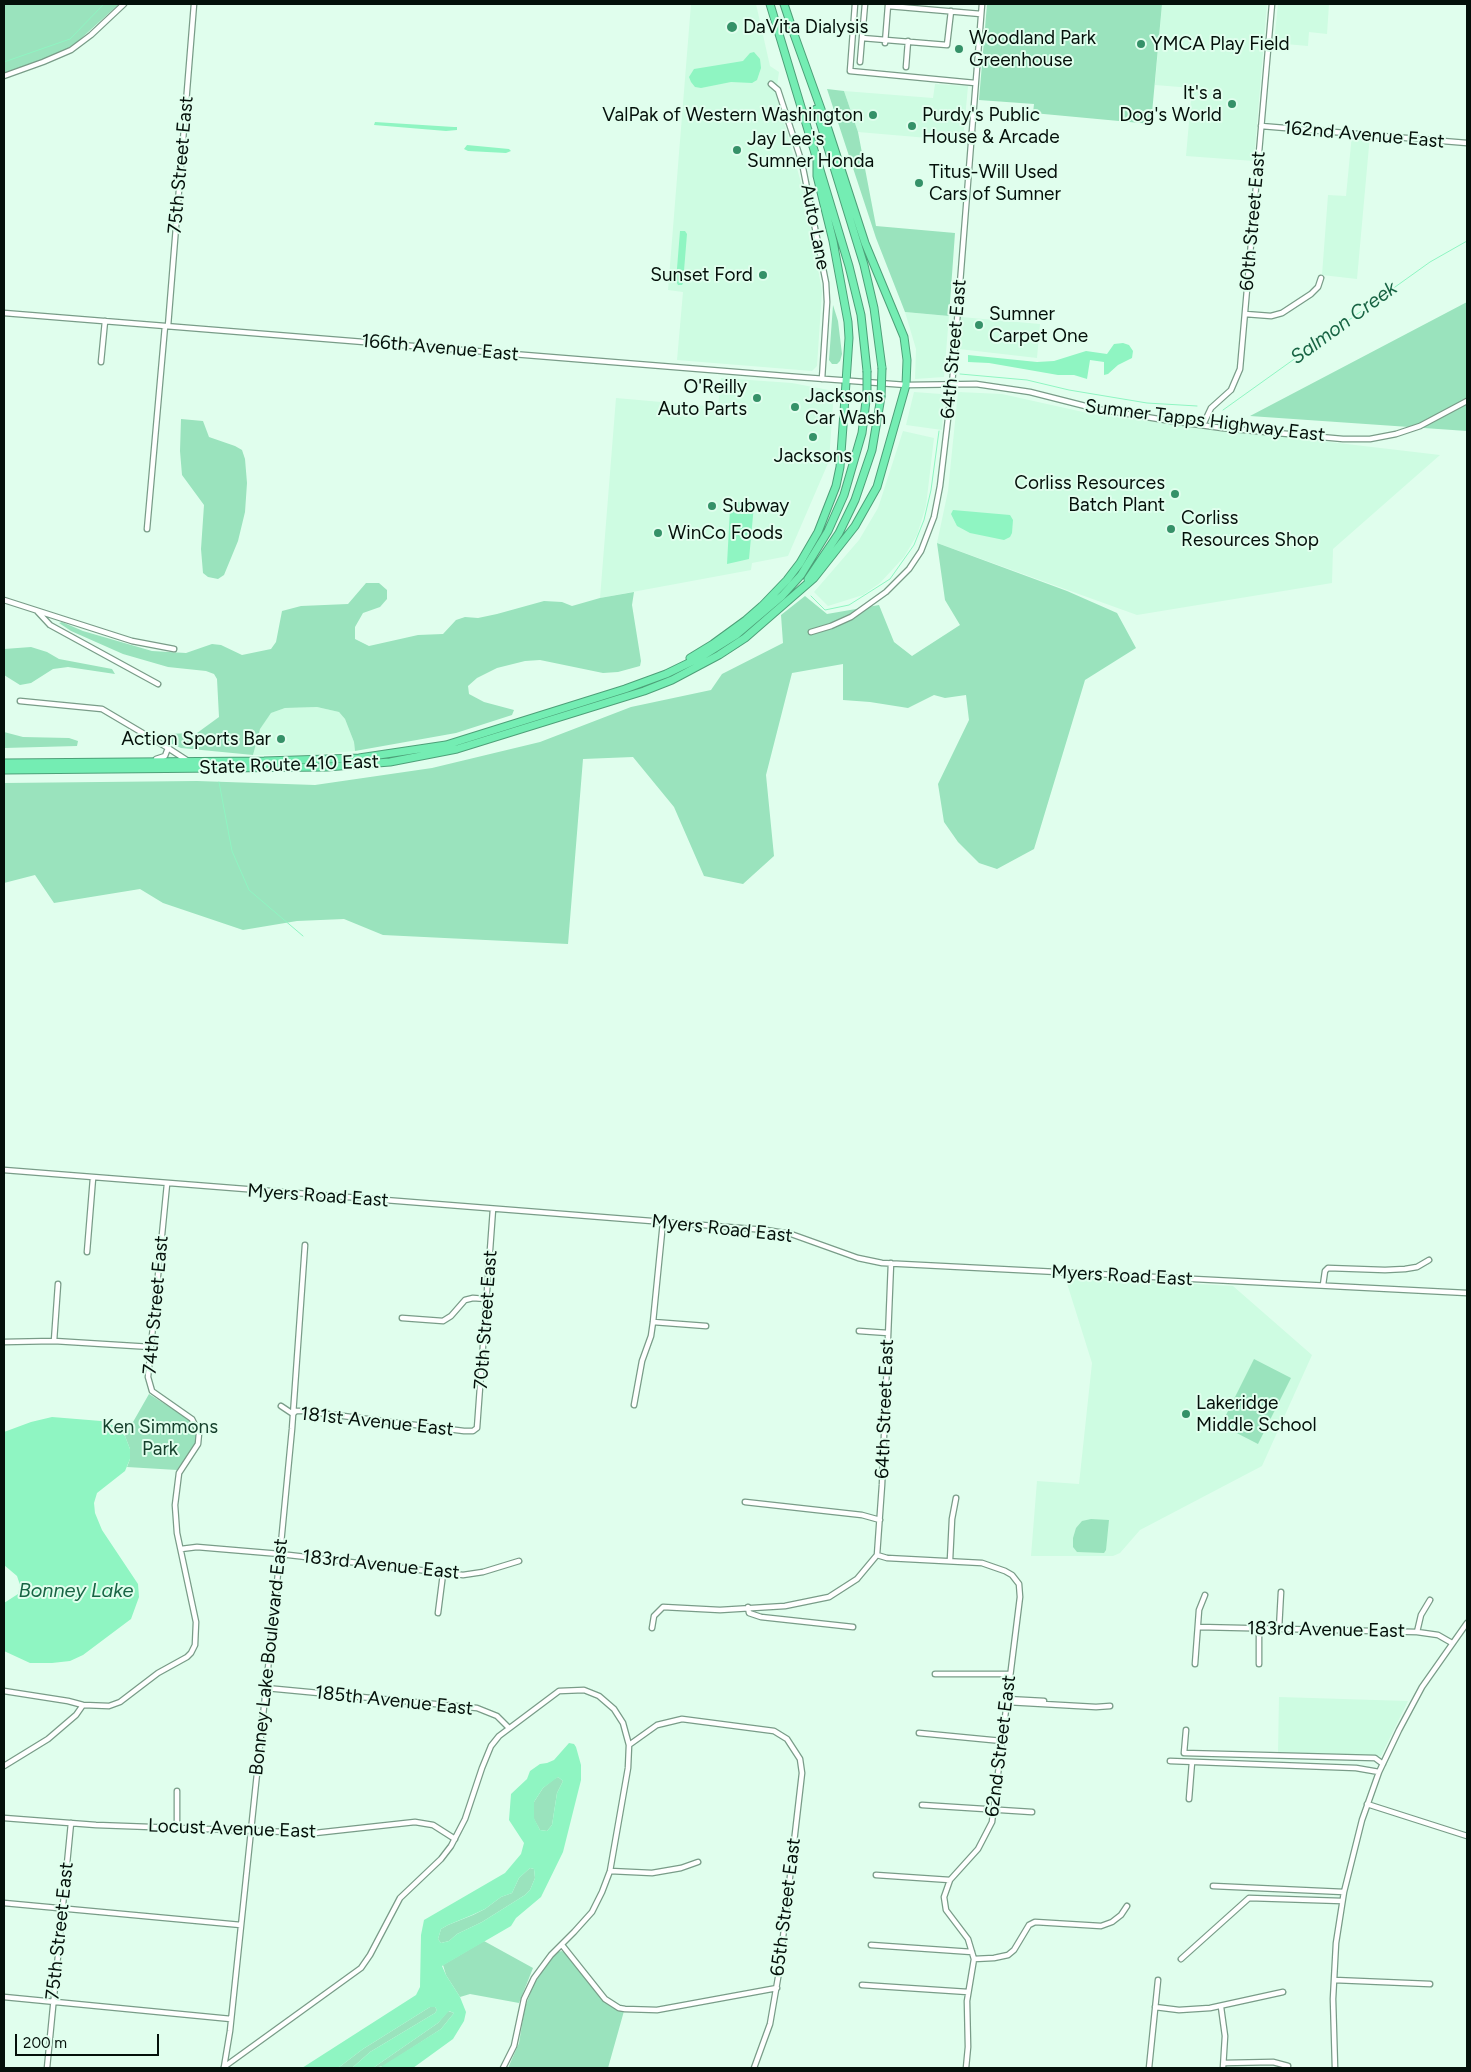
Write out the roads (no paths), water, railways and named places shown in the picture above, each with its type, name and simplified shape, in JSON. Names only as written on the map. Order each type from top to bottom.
[{"type":"highway","points":[[605,695],[666,674],[721,645],[760,616],[801,575],[828,531],[844,495],[862,433],[868,372],[866,343],[858,298],[770,4]]},
{"type":"highway","points":[[784,4],[864,265],[874,308],[882,368],[881,397],[872,450],[855,500],[845,521],[820,562],[791,598]]},
{"type":"highway","points":[[568,711],[655,687],[689,671],[745,638],[828,563],[871,500],[882,473],[906,385],[904,337],[865,243],[827,126],[790,23]]},
{"type":"highway","points":[[568,711],[670,668],[713,644],[762,606],[787,580],[818,532],[836,486],[840,468],[848,322],[817,176],[817,160]]},
{"type":"highway","name":"State Route 410 East","points":[[4,763],[330,760],[413,751],[446,745],[568,711]]},
{"type":"highway","name":"State Route 410 East","points":[[4,770],[353,766],[406,759],[456,748],[568,711]]},
{"type":"street","points":[[4,76],[71,50],[92,34],[124,4]]},
{"type":"street","name":"75th Street East","points":[[147,529],[194,4]]},
{"type":"street","points":[[855,4],[850,72],[975,83]]},
{"type":"street","points":[[860,62],[865,4]]},
{"type":"street","name":"64th Street East","points":[[811,632],[841,622],[870,606],[902,577],[921,551],[934,517],[940,486],[952,385],[982,4]]},
{"type":"street","name":"60th Street East","points":[[1203,425],[1209,410],[1231,390],[1239,374],[1272,4]]},
{"type":"street","points":[[886,41],[888,5],[981,14]]},
{"type":"street","points":[[862,38],[947,45],[951,11]]},
{"type":"street","points":[[906,67],[908,42]]},
{"type":"street","name":"Auto Lane","points":[[770,84],[778,90],[802,163],[826,283],[827,302],[822,379]]},
{"type":"street","name":"162nd Avenue East","points":[[1261,126],[1467,143]]},
{"type":"street","points":[[1245,314],[1271,316],[1282,314],[1311,294],[1318,286],[1321,278]]},
{"type":"street","name":"166th Avenue East","points":[[4,313],[877,383]]},
{"type":"street","points":[[102,362],[104,321]]},
{"type":"street","name":"Sumner Tapps Highway East","points":[[877,383],[906,385],[964,384],[1001,388],[1030,392],[1097,409],[1203,425],[1343,439],[1370,438],[1396,434],[1420,426],[1467,400]]},
{"type":"street","points":[[4,600],[132,641],[174,649]]},
{"type":"street","points":[[36,610],[50,625],[158,684]]},
{"type":"street","points":[[20,700],[107,711],[189,762]]},
{"type":"street","points":[[136,762],[166,756],[168,748]]},
{"type":"street","name":"Myers Road East","points":[[4,1170],[663,1222],[792,1234],[858,1258],[891,1264],[1467,1293]]},
{"type":"street","points":[[87,1252],[93,1178]]},
{"type":"street","name":"74th Street East","points":[[83,1705],[110,1706],[116,1704],[183,1659],[194,1649],[197,1632],[176,1516],[177,1479],[184,1464],[198,1444],[200,1433],[192,1419],[158,1396],[150,1388],[148,1377],[167,1184]]},
{"type":"street","name":"70th Street East","points":[[475,1430],[479,1420],[493,1209]]},
{"type":"street","points":[[634,1405],[642,1361],[651,1336],[663,1222]]},
{"type":"street","name":"Bonney Lake Boulevard East","points":[[224,2068],[231,2019],[280,1554],[306,1245]]},
{"type":"street","points":[[1322,1286],[1325,1271],[1332,1268],[1406,1269],[1417,1267],[1429,1260]]},
{"type":"street","name":"64th Street East","points":[[877,1555],[891,1264]]},
{"type":"street","points":[[54,1341],[58,1284]]},
{"type":"street","points":[[402,1318],[443,1321],[464,1300],[473,1298],[486,1299]]},
{"type":"street","points":[[653,1322],[706,1326]]},
{"type":"street","points":[[859,1330],[888,1333]]},
{"type":"street","points":[[4,1342],[54,1341],[151,1347]]},
{"type":"street","name":"181st Avenue East","points":[[280,1406],[293,1414],[296,1411],[303,1410],[464,1431],[475,1430]]},
{"type":"street","points":[[652,1628],[654,1616],[659,1609],[667,1607],[720,1610],[797,1604],[829,1596],[857,1580],[877,1555],[887,1558],[950,1560],[952,1518],[956,1498]]},
{"type":"street","points":[[746,1502],[862,1515],[880,1520]]},
{"type":"street","name":"183rd Avenue East","points":[[181,1549],[197,1547],[280,1554],[444,1574],[477,1573],[519,1561]]},
{"type":"street","name":"62nd Street East","points":[[950,1560],[976,1562],[1006,1571],[1016,1580],[1020,1597],[1009,1674],[994,1810],[990,1828],[982,1841],[950,1880],[945,1892],[944,1906],[968,1939],[974,1959],[968,1992],[966,2068]]},
{"type":"street","points":[[438,1613],[444,1574]]},
{"type":"street","points":[[1279,1629],[1280,1592]]},
{"type":"street","points":[[1195,1664],[1199,1610],[1205,1595]]},
{"type":"street","points":[[1417,1632],[1420,1615],[1430,1600]]},
{"type":"street","points":[[748,1607],[749,1613],[761,1617],[853,1627]]},
{"type":"street","points":[[1335,2068],[1334,1980],[1336,1943],[1342,1901],[1355,1846],[1379,1772],[1415,1700],[1467,1623]]},
{"type":"street","name":"183rd Avenue East","points":[[1198,1627],[1417,1632],[1438,1635],[1452,1643]]},
{"type":"street","points":[[1259,1629],[1259,1664]]},
{"type":"street","points":[[934,1674],[1009,1674]]},
{"type":"street","name":"185th Avenue East","points":[[266,1688],[454,1708],[477,1708],[491,1712],[508,1727]]},
{"type":"street","points":[[224,2068],[356,1972],[370,1955],[400,1898],[441,1859],[455,1839],[465,1819],[491,1746],[508,1727],[559,1691],[584,1690],[599,1696],[614,1709],[623,1723],[629,1745],[628,1768],[610,1871],[592,1912],[545,1962],[534,1978],[524,1999],[514,2046],[503,2068]]},
{"type":"street","points":[[4,1691],[83,1705],[76,1716],[48,1739],[4,1766]]},
{"type":"street","points":[[1007,1701],[1110,1706],[1096,1707],[1007,1701]]},
{"type":"street","name":"65th Street East","points":[[629,1745],[657,1725],[682,1719],[768,1729],[783,1736],[792,1744],[800,1759],[802,1773],[777,1988],[770,2024],[754,2068]]},
{"type":"street","points":[[1186,1730],[1184,1754],[1375,1758],[1383,1764]]},
{"type":"street","points":[[919,1733],[1002,1741]]},
{"type":"street","points":[[1170,1761],[1356,1768],[1379,1772]]},
{"type":"street","points":[[1190,1798],[1192,1762]]},
{"type":"street","points":[[177,1791],[177,1828]]},
{"type":"street","points":[[1368,1804],[1467,1836]]},
{"type":"street","points":[[922,1805],[1032,1812]]},
{"type":"street","name":"Locust Avenue East","points":[[4,1818],[177,1828],[324,1833],[415,1822],[432,1825],[455,1839]]},
{"type":"street","name":"75th Street East","points":[[48,2068],[71,1823]]},
{"type":"street","points":[[610,1871],[652,1873],[680,1868],[698,1862]]},
{"type":"street","points":[[876,1875],[950,1880]]},
{"type":"street","points":[[1213,1886],[1344,1892]]},
{"type":"street","points":[[1181,1959],[1249,1898],[1342,1901]]},
{"type":"street","points":[[4,1903],[241,1925]]},
{"type":"street","points":[[974,1959],[1008,1955],[1014,1950],[1029,1926],[1035,1922],[1101,1926],[1121,1916],[1127,1906]]},
{"type":"street","points":[[562,1945],[605,1999],[613,2005],[625,2009],[657,2010],[777,1988]]},
{"type":"street","points":[[871,1945],[972,1952]]},
{"type":"street","points":[[1148,2068],[1158,1980]]},
{"type":"street","points":[[1334,1980],[1430,1984]]},
{"type":"street","points":[[862,1985],[968,1992]]},
{"type":"street","points":[[1155,2008],[1189,2010],[1221,2006],[1283,1992]]},
{"type":"street","points":[[4,1997],[231,2019]]},
{"type":"street","points":[[1221,2006],[1225,2036],[1223,2066],[1273,2062],[1288,2066]]},
{"type":"water","points":[[754,52],[760,59],[761,68],[757,80],[752,83],[731,82],[701,88],[695,87],[691,82],[689,77],[694,69],[743,61],[750,53]]},
{"type":"water","points":[[375,122],[457,127],[457,130],[446,131],[374,125]]},
{"type":"water","points":[[467,145],[509,149],[511,151],[506,153],[468,151],[464,149]]},
{"type":"water","points":[[680,231],[685,231],[687,234],[683,283],[678,285],[676,281]]},
{"type":"water","points":[[1123,343],[1129,345],[1133,351],[1132,358],[1104,375],[1104,362],[1090,360],[1087,379],[1074,375],[1058,375],[989,363],[968,362],[968,355],[1037,362],[1054,361],[1086,351],[1107,354],[1114,344]]},
{"type":"water","points":[[738,502],[754,505],[749,559],[727,564],[730,509]]},
{"type":"water","points":[[953,510],[1010,515],[1013,520],[1012,533],[1010,537],[1004,540],[970,533],[957,526],[951,514]]},
{"type":"water","name":"Bonney Lake","points":[[52,1417],[101,1421],[115,1426],[125,1436],[130,1449],[130,1459],[125,1471],[97,1493],[94,1503],[95,1513],[102,1530],[138,1584],[139,1597],[131,1619],[83,1655],[70,1661],[30,1663],[4,1651],[4,1603],[18,1594],[20,1585],[17,1576],[4,1565],[4,1432]]},
{"type":"water","points":[[569,1743],[574,1744],[576,1747],[581,1765],[581,1780],[563,1852],[541,1897],[516,1918],[511,1926],[442,1966],[460,1997],[466,2012],[464,2021],[453,2039],[413,2068],[379,2068],[441,2029],[454,2013],[449,2011],[438,2023],[373,2068],[352,2068],[370,2052],[435,2013],[437,2010],[435,2007],[430,2007],[363,2049],[338,2068],[302,2068],[416,1995],[420,1987],[421,1935],[424,1920],[505,1873],[521,1854],[524,1843],[509,1820],[511,1794],[527,1779],[530,1771],[540,1764],[554,1760]],"holes":[[[558,1777],[563,1781],[557,1793],[552,1825],[547,1831],[540,1830],[534,1818],[534,1802],[543,1788]],[[530,1868],[534,1869],[535,1878],[530,1890],[525,1895],[482,1922],[457,1934],[449,1941],[441,1943],[438,1939],[441,1929],[485,1909],[501,1897],[512,1893],[519,1878]]]},
{"type":"waterway","points":[[4,62],[70,39],[104,4]]},
{"type":"waterway","name":"Salmon Creek","points":[[1223,410],[1430,262],[1467,241]]},
{"type":"waterway","name":"Salmon Creek","points":[[960,374],[1027,380],[1069,390],[1147,403],[1197,406]]},
{"type":"waterway","name":"Salmon Creek","points":[[811,596],[825,610],[849,605],[890,579],[914,545],[924,520],[931,490],[939,431]]},
{"type":"waterway","name":"Salmon Creek","points":[[219,782],[232,851],[249,890],[303,936]]},
{"type":"place","name":"DaVita Dialysis","points":[[732,27]]},
{"type":"place","name":"YMCA Play Field","points":[[1141,44]]},
{"type":"place","name":"Woodland Park Greenhouse","points":[[959,49]]},
{"type":"place","name":"It's a Dog's World","points":[[1232,104]]},
{"type":"place","name":"ValPak of Western Washington","points":[[873,115]]},
{"type":"place","name":"Purdy's Public House & Arcade","points":[[912,126]]},
{"type":"place","name":"Jay Lee's Sumner Honda","points":[[737,150]]},
{"type":"place","name":"Titus-Will Used Cars of Sumner","points":[[919,183]]},
{"type":"place","name":"Sunset Ford","points":[[763,275]]},
{"type":"place","name":"Sumner Carpet One","points":[[979,325]]},
{"type":"place","name":"O'Reilly Auto Parts","points":[[757,398]]},
{"type":"place","name":"Jacksons Car Wash","points":[[795,407]]},
{"type":"place","name":"Jacksons","points":[[813,437]]},
{"type":"place","name":"Corliss Resources Batch Plant","points":[[1175,494]]},
{"type":"place","name":"Subway","points":[[712,506]]},
{"type":"place","name":"Corliss Resources Shop","points":[[1171,529]]},
{"type":"place","name":"WinCo Foods","points":[[658,533]]},
{"type":"place","name":"Action Sports Bar","points":[[281,739]]},
{"type":"place","name":"Lakeridge Middle School","points":[[1186,1414]]},
{"type":"park label","name":"Ken Simmons Park","points":[[160,1438]]}]
